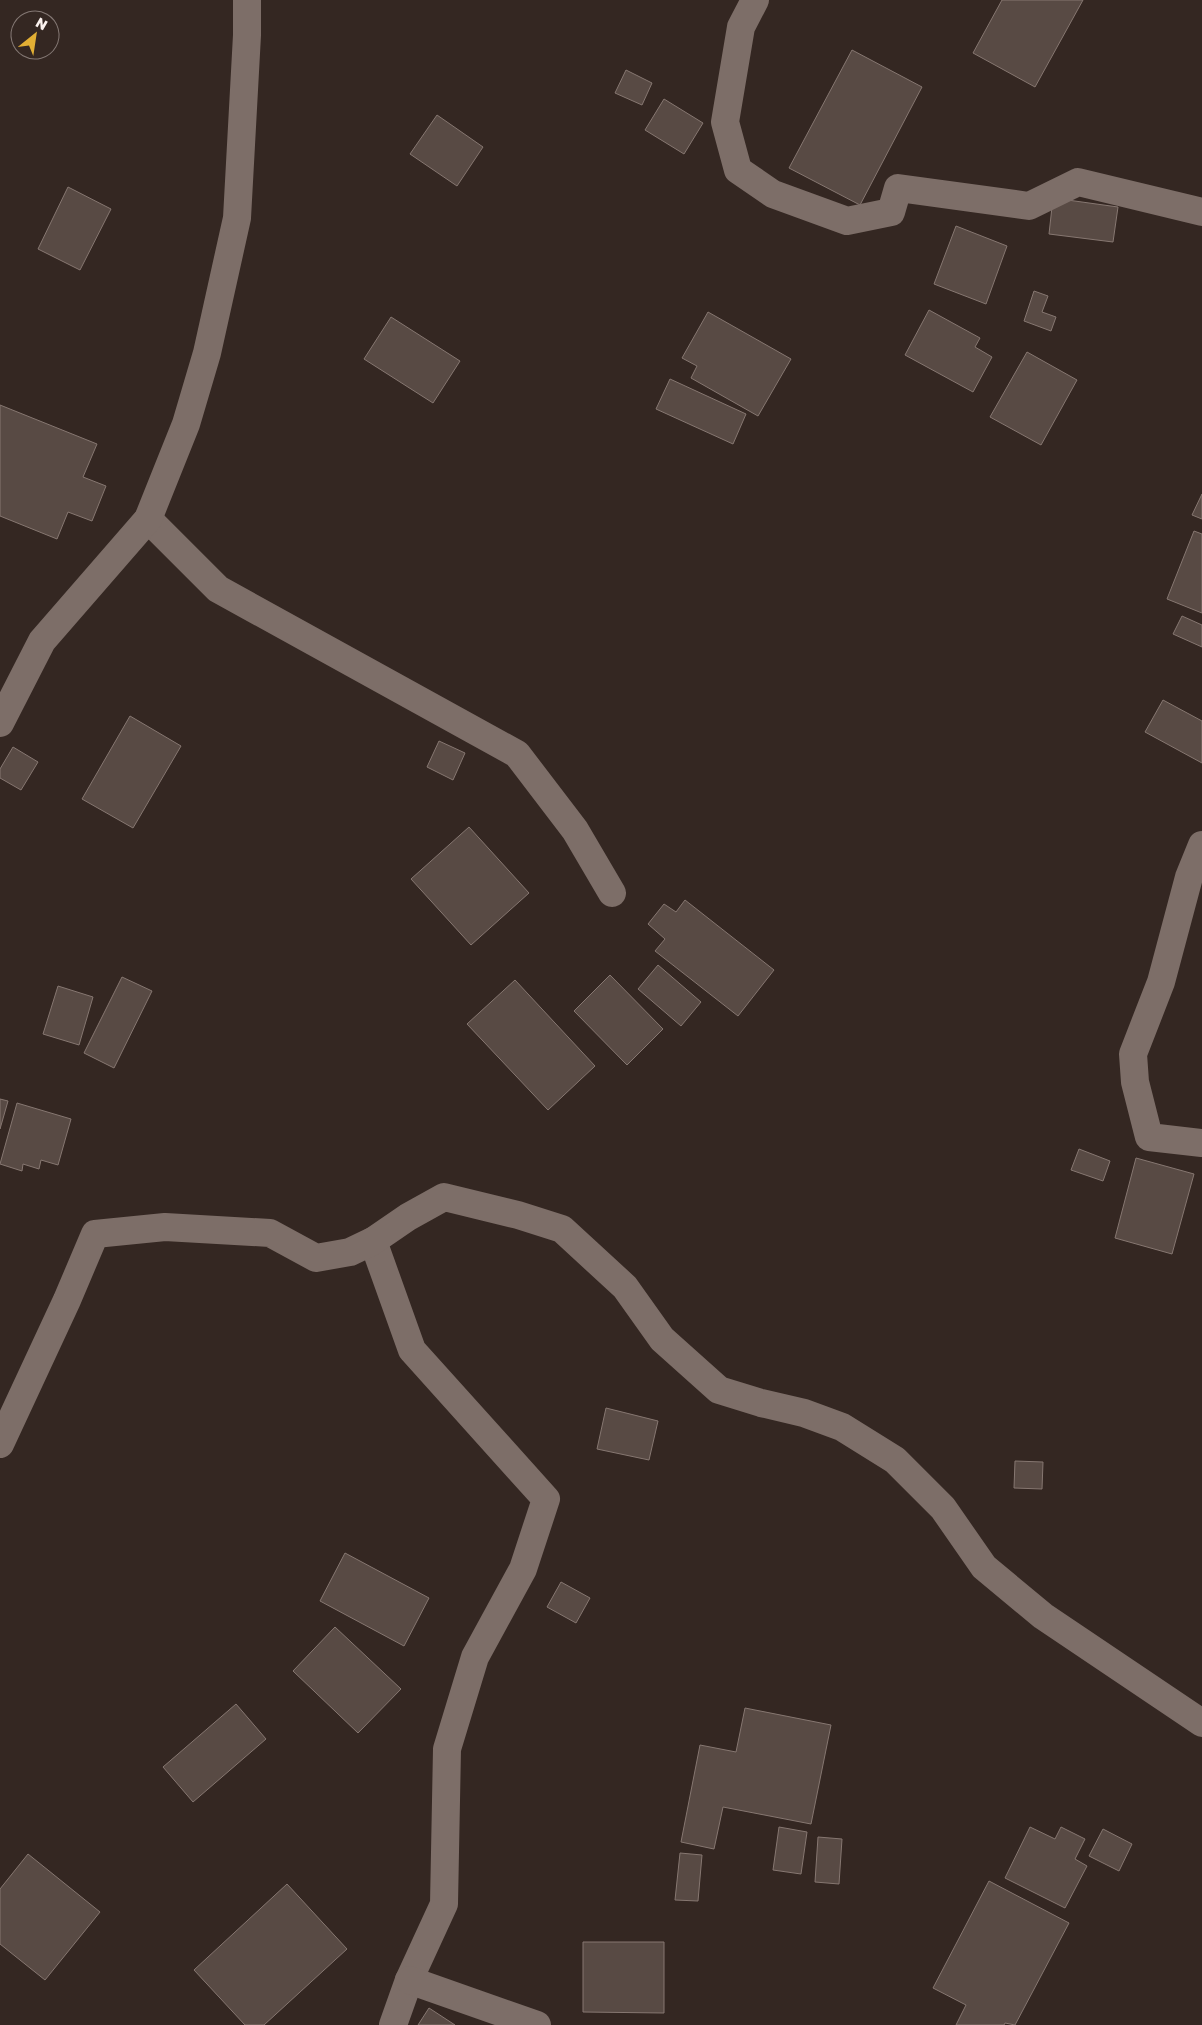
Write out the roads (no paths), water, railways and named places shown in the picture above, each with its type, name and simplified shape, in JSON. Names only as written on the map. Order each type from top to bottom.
[{"type":"street","points":[[0,723],[42,641],[148,519],[186,424],[207,353],[237,218],[247,0]]},
{"type":"street","points":[[755,0],[741,27],[725,122],[738,170],[773,194],[846,221],[891,212],[898,188],[1029,206],[1078,182],[1202,212]]},
{"type":"street","points":[[148,519],[218,589],[517,754],[575,830],[612,893]]},
{"type":"street","points":[[1202,845],[1189,878],[1161,982],[1133,1054],[1135,1082],[1149,1137],[1202,1143]]},
{"type":"street","points":[[0,1444],[67,1300],[95,1234],[165,1227],[270,1233],[316,1258],[350,1252],[373,1241],[408,1217],[444,1198],[518,1215],[562,1229],[626,1287],[662,1339],[719,1390],[761,1404],[804,1413],[842,1427],[896,1460],[943,1508],[984,1567],[1043,1616],[1202,1724]]},
{"type":"street","points":[[373,1241],[412,1350],[546,1499],[523,1569],[475,1657],[447,1748],[444,1904],[409,1980],[392,2025]]},
{"type":"street","points":[[409,1980],[537,2025]]}]
